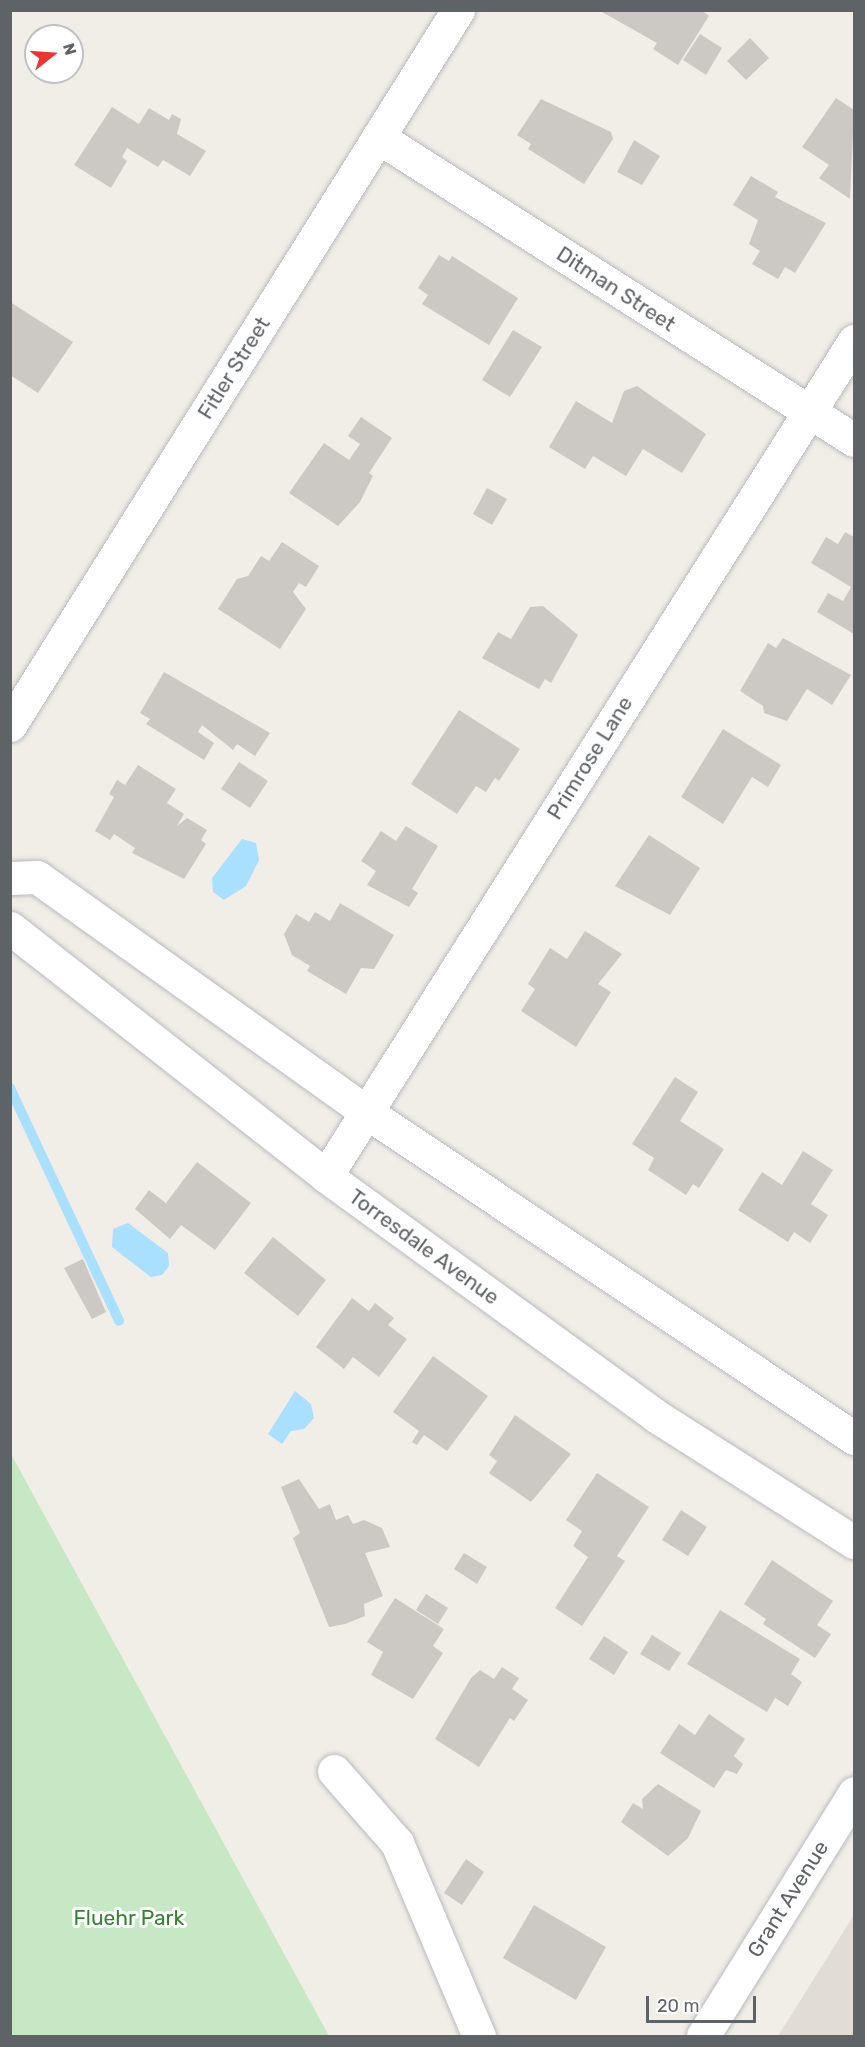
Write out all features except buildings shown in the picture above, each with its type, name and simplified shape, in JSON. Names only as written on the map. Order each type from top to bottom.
[{"type":"street","name":"Fitler Street","points":[[10,725],[458,10]]},
{"type":"street","name":"Ditman Street","points":[[378,138],[855,440]]},
{"type":"street","name":"Primrose Lane","points":[[326,1176],[855,340]]},
{"type":"street","points":[[10,878],[37,877],[366,1112],[855,1438]]},
{"type":"street","name":"Torresdale Avenue","points":[[10,928],[326,1176],[657,1416],[855,1542]]},
{"type":"street","points":[[334,1771],[397,1843],[479,2037]]},
{"type":"street","name":"Grant Avenue","points":[[703,2037],[855,1793]]},
{"type":"shaded area","points":[[854,1915],[854,2036],[778,2036]]},
{"type":"green space","name":"Fluehr Park","points":[[11,1454],[329,2036],[11,2036]]},
{"type":"water","points":[[242,839],[256,843],[259,860],[246,886],[224,900],[213,892],[212,878]]},
{"type":"water","points":[[128,1223],[168,1253],[169,1266],[162,1275],[151,1277],[112,1247],[113,1229]]},
{"type":"water","points":[[295,1391],[311,1404],[314,1418],[304,1429],[291,1431],[282,1444],[268,1434]]},
{"type":"waterway","points":[[10,1088],[119,1321]]}]
